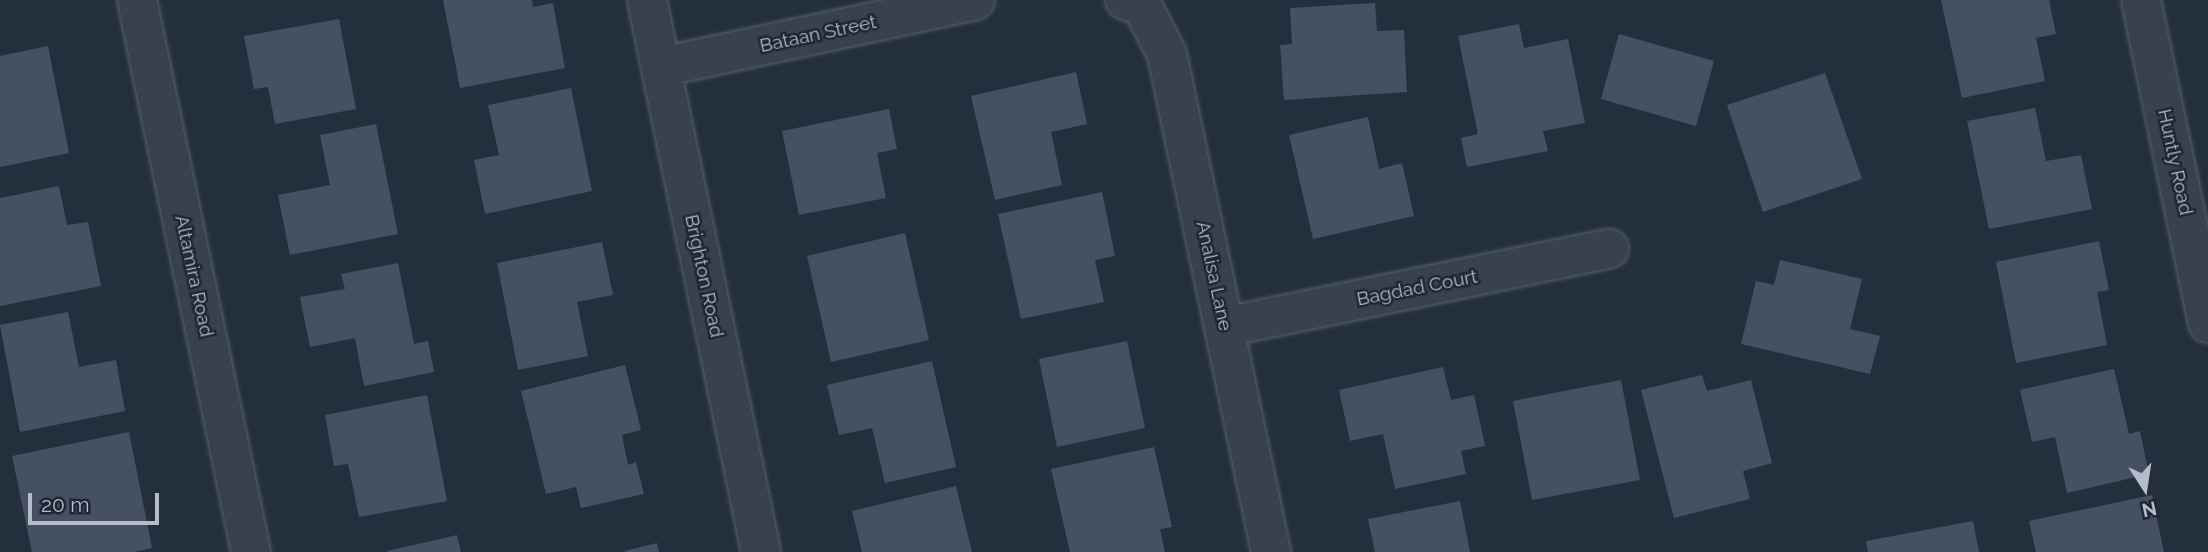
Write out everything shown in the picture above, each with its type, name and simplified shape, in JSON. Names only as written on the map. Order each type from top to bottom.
[{"type":"street","name":"Altamira Road","points":[[137,0],[251,552]]},
{"type":"street","name":"Brighton Road","points":[[647,0],[761,552]]},
{"type":"street","name":"Bataan Street","points":[[661,67],[975,0]]},
{"type":"street","name":"Huntly Road","points":[[2141,0],[2208,323]]},
{"type":"street","name":"Analisa Lane","points":[[1133,3],[1167,54],[1271,552]]},
{"type":"street","name":"Bagdad Court","points":[[1224,327],[1609,249]]},
{"type":"building","points":[[443,0],[532,0],[533,7],[553,3],[565,68],[460,88]]},
{"type":"building","points":[[1941,0],[2049,0],[2056,34],[2036,38],[2045,81],[1962,98]]},
{"type":"building","points":[[1375,3],[1377,31],[1404,30],[1407,92],[1284,100],[1280,45],[1292,44],[1290,8]]},
{"type":"building","points":[[339,19],[356,109],[275,124],[268,87],[254,89],[244,36]]},
{"type":"building","points":[[1519,24],[1524,48],[1568,39],[1585,123],[1543,131],[1548,151],[1467,167],[1461,138],[1478,134],[1458,36]]},
{"type":"building","points":[[1619,34],[1714,61],[1696,126],[1601,99]]},
{"type":"building","points":[[48,46],[69,153],[0,167],[0,56]]},
{"type":"building","points":[[1076,72],[1087,124],[1051,132],[1062,185],[995,200],[971,96]]},
{"type":"building","points":[[1825,73],[1862,179],[1763,212],[1727,105]]},
{"type":"building","points":[[571,88],[592,191],[485,214],[474,160],[499,155],[488,105]]},
{"type":"building","points":[[2035,108],[2046,161],[2081,155],[2092,209],[1989,229],[1967,121]]},
{"type":"building","points":[[889,109],[897,149],[877,153],[886,198],[799,215],[782,131]]},
{"type":"building","points":[[1368,117],[1379,169],[1402,163],[1414,216],[1313,239],[1289,135]]},
{"type":"building","points":[[376,124],[398,234],[290,255],[278,195],[330,185],[320,135]]},
{"type":"building","points":[[59,186],[67,225],[88,222],[101,286],[0,306],[0,198]]},
{"type":"building","points":[[1102,192],[1115,256],[1095,260],[1104,302],[1021,319],[998,214]]},
{"type":"building","points":[[905,233],[929,340],[831,362],[807,256]]},
{"type":"building","points":[[2099,241],[2109,290],[2097,292],[2107,345],[2016,363],[1996,262]]},
{"type":"building","points":[[602,242],[613,295],[577,302],[588,356],[518,370],[497,263]]},
{"type":"building","points":[[1780,260],[1862,279],[1850,329],[1880,336],[1870,374],[1741,344],[1756,281],[1774,285]]},
{"type":"building","points":[[398,263],[414,344],[428,341],[434,372],[364,386],[355,338],[310,347],[300,297],[345,289],[341,274]]},
{"type":"building","points":[[68,312],[79,367],[116,360],[125,411],[20,432],[0,325]]},
{"type":"building","points":[[1127,341],[1145,428],[1057,447],[1039,359]]},
{"type":"building","points":[[932,361],[956,467],[885,483],[872,428],[839,435],[827,385]]},
{"type":"building","points":[[625,365],[641,430],[622,435],[628,465],[636,462],[644,494],[581,508],[576,487],[546,494],[521,391]]},
{"type":"building","points":[[1443,367],[1451,400],[1474,395],[1485,446],[1461,451],[1466,474],[1395,489],[1383,434],[1350,441],[1339,390]]},
{"type":"building","points":[[2114,369],[2129,434],[2140,431],[2149,474],[2067,493],[2055,437],[2032,442],[2020,390]]},
{"type":"building","points":[[1702,375],[1707,391],[1751,380],[1772,463],[1743,471],[1750,499],[1674,518],[1641,390]]},
{"type":"building","points":[[1621,380],[1640,480],[1532,500],[1513,401]]},
{"type":"building","points":[[427,395],[447,501],[359,517],[348,464],[334,466],[325,415]]},
{"type":"building","points":[[129,432],[152,548],[134,552],[32,552],[12,456]]},
{"type":"building","points":[[1154,447],[1172,527],[1160,529],[1165,552],[1070,552],[1051,469]]},
{"type":"building","points":[[956,486],[972,552],[862,552],[852,511]]},
{"type":"building","points":[[2152,495],[2164,552],[2036,552],[2029,521]]},
{"type":"building","points":[[1460,501],[1470,552],[1375,552],[1368,519]]},
{"type":"building","points":[[1973,521],[1979,552],[1868,552],[1866,541]]},
{"type":"building","points":[[457,535],[461,552],[387,552],[387,551]]},
{"type":"building","points":[[657,543],[659,552],[625,552],[625,551]]}]
